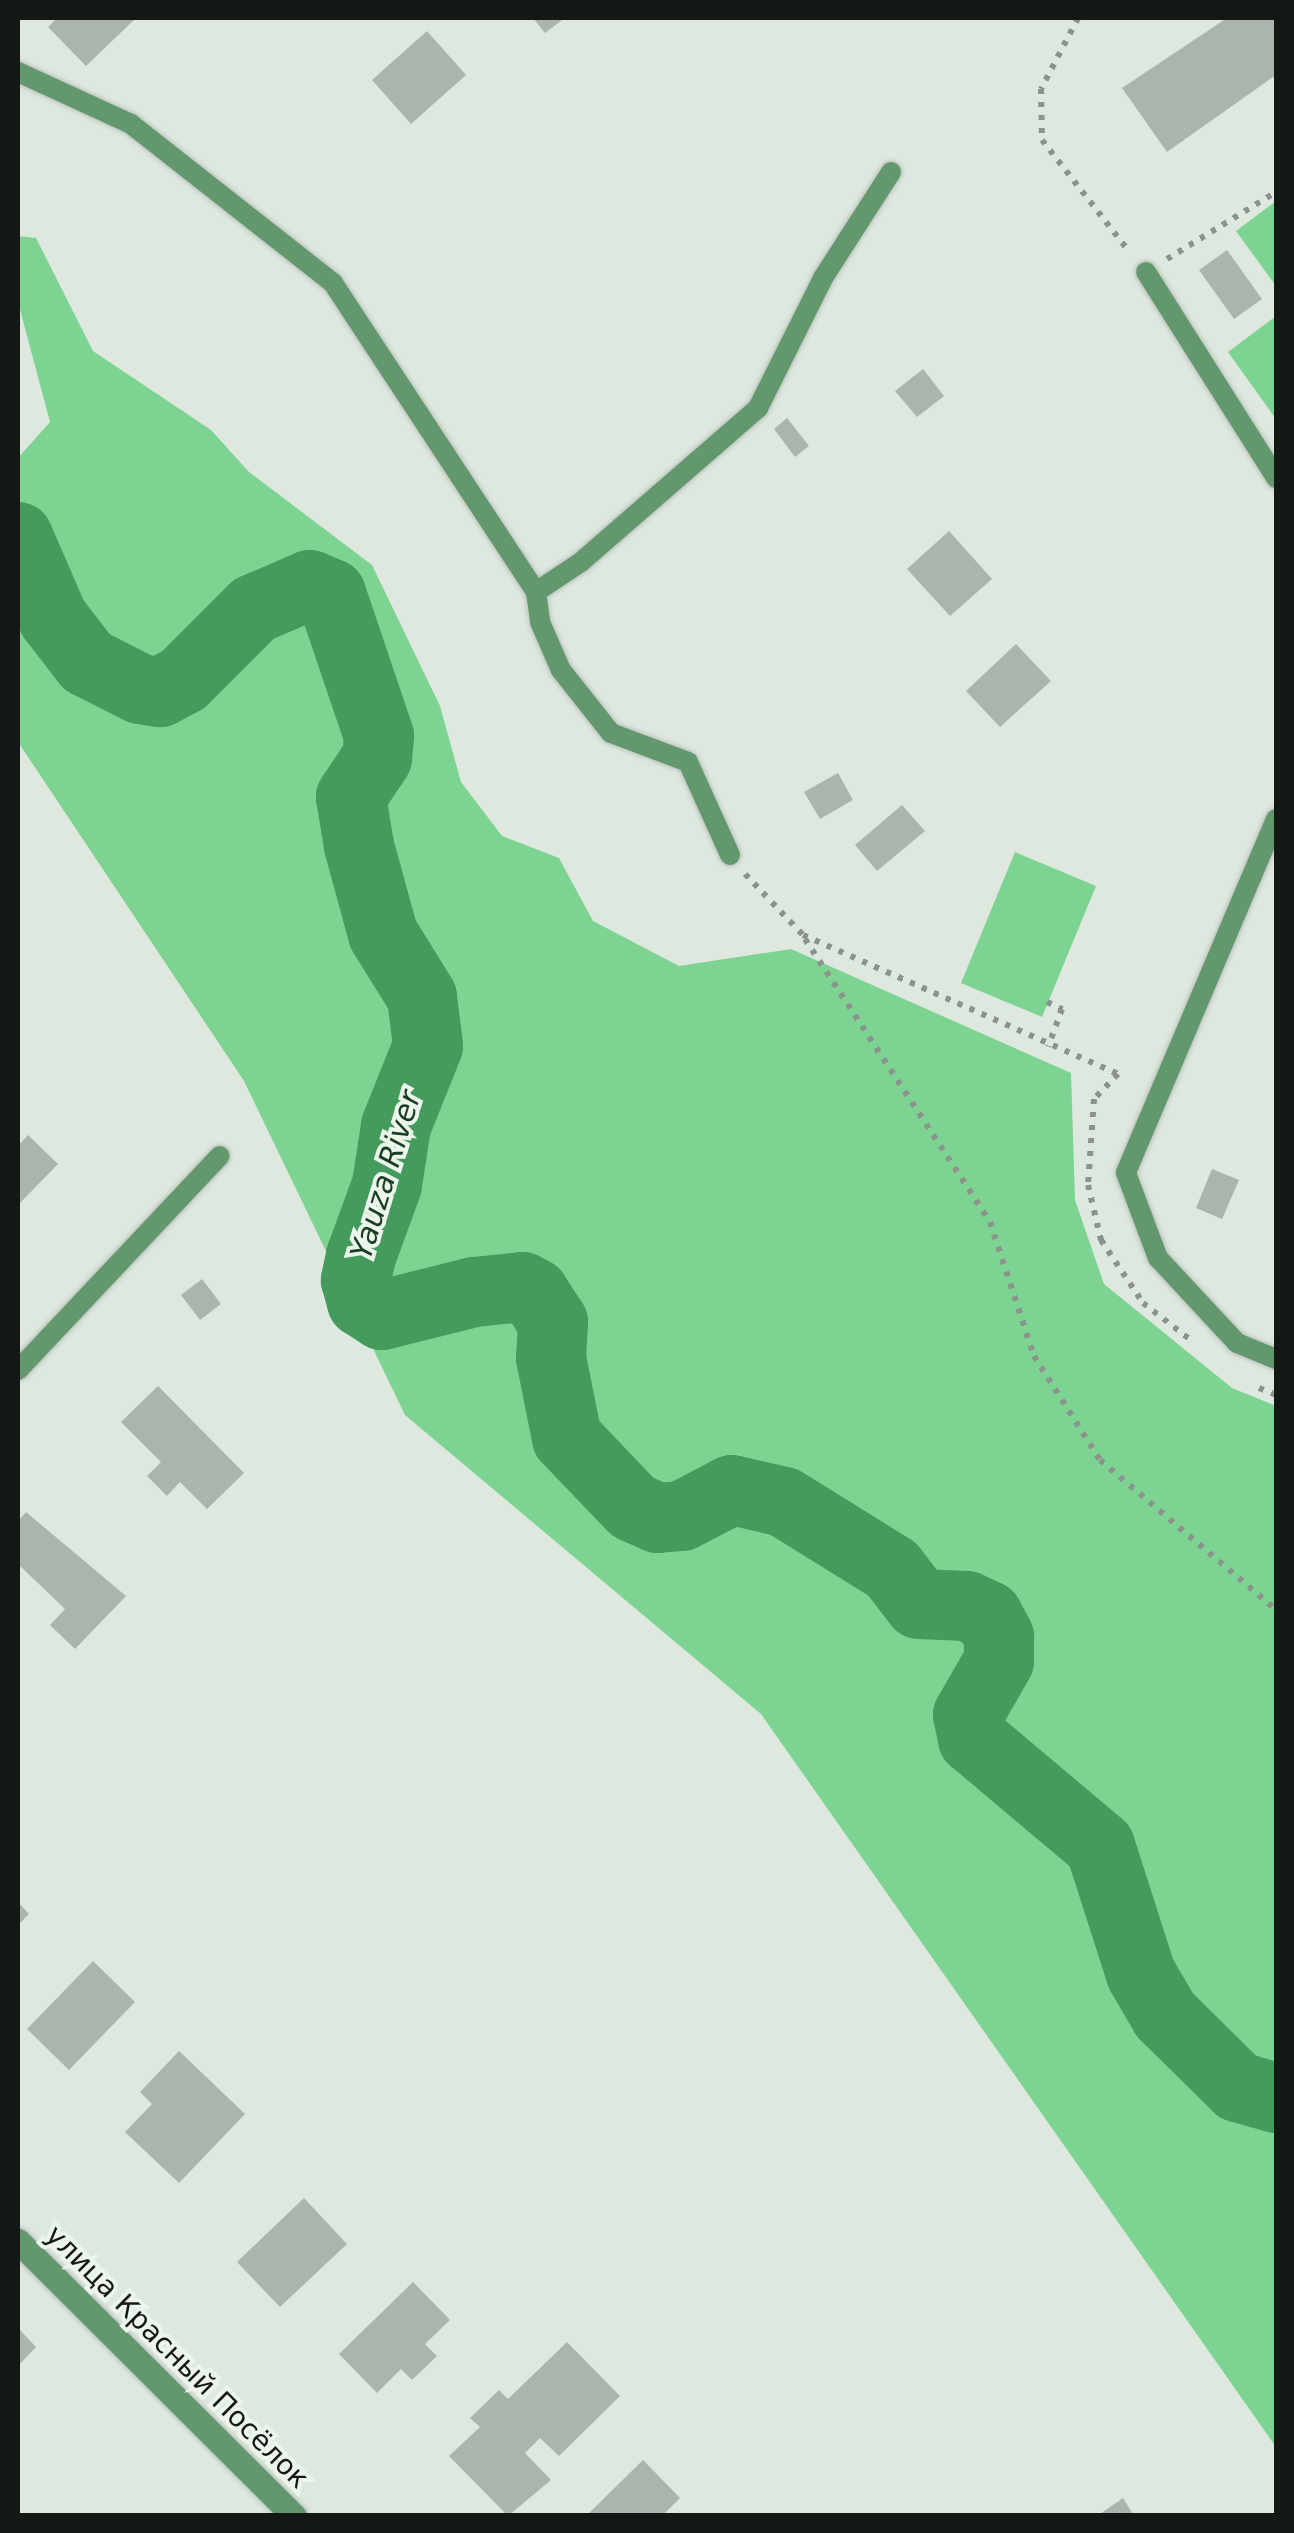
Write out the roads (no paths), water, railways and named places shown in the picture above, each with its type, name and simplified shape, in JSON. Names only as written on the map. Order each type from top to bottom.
[{"type":"street","name":"улица Красный Посёлок","points":[[18,2241],[294,2516]]},
{"type":"lane","points":[[18,72],[130,124],[334,283],[536,592],[540,622],[562,670],[612,733],[688,762],[730,856]]},
{"type":"lane","points":[[536,592],[581,562],[758,408],[824,278],[891,172]]},
{"type":"lane","points":[[1146,272],[1276,478]]},
{"type":"lane","points":[[1276,819],[1126,1174],[1158,1258],[1237,1343],[1276,1359]]},
{"type":"lane","points":[[18,1370],[220,1156]]},
{"type":"waterway","name":"Yauza River","points":[[18,537],[53,618],[87,662],[140,689],[160,692],[183,680],[254,609],[310,585],[331,594],[379,736],[377,758],[351,797],[359,846],[383,934],[422,997],[428,1046],[396,1126],[387,1185],[361,1256],[356,1280],[362,1302],[382,1315],[474,1292],[523,1287],[534,1293],[553,1322],[551,1358],[567,1438],[633,1507],[658,1518],[682,1516],[732,1490],[784,1502],[892,1569],[919,1604],[967,1606],[988,1616],[999,1637],[999,1661],[968,1715],[973,1739],[1100,1846],[1141,1974],[1165,2015],[1238,2087],[1276,2098]]}]
